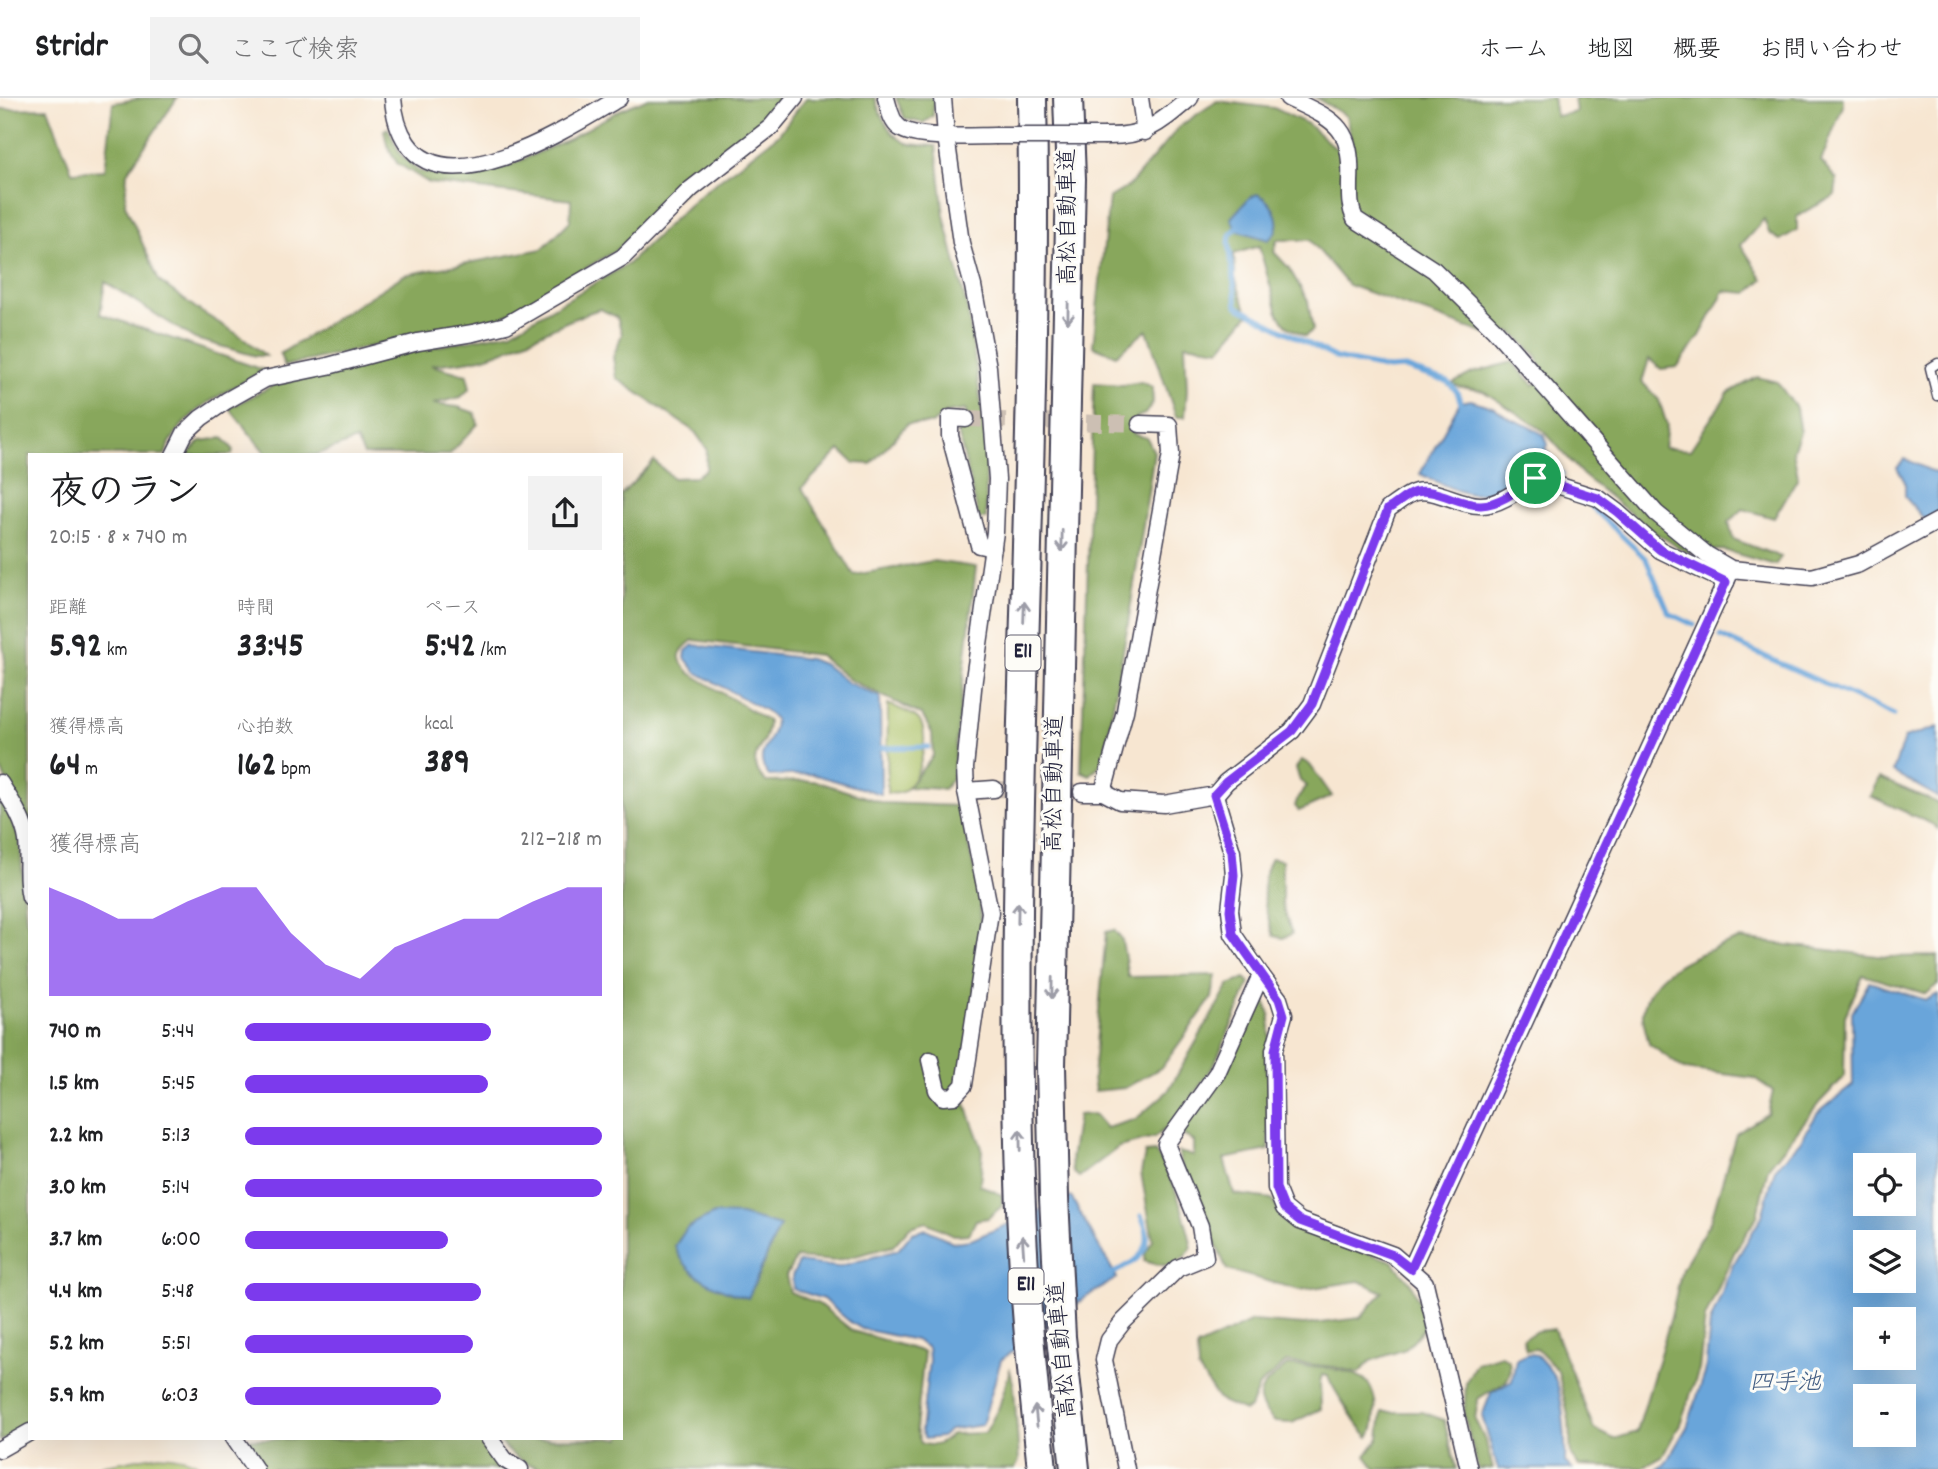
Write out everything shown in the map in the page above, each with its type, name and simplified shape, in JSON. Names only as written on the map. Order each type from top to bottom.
[{"type":"highway","points":[[1015,98],[1031,419]]},
{"type":"highway","name":"高松自動車道","points":[[1032,98],[1031,419],[1022,670],[1017,969],[1021,1209],[1031,1363],[1042,1469]]},
{"type":"highway","name":"高松自動車道","points":[[1068,98],[1072,179],[1052,1011],[1054,1198],[1061,1337],[1075,1469]]},
{"type":"highway","points":[[1072,179],[1078,98]]},
{"type":"street","points":[[393,98],[394,112],[403,137],[414,153],[445,167],[470,167],[509,153],[554,135],[619,98]]},
{"type":"street","points":[[175,453],[185,433],[201,418],[265,379],[328,366],[418,342],[506,325],[623,257],[691,189],[771,127],[795,98]]},
{"type":"street","points":[[886,98],[892,117],[900,128],[912,133],[946,136],[1124,136],[1145,132],[1190,98]]},
{"type":"street","points":[[930,1060],[937,1090],[943,1097],[954,1096],[964,1085],[990,912],[965,768],[974,679],[993,548],[997,478],[988,367],[973,286],[961,243],[943,98]]},
{"type":"street","points":[[1140,98],[1145,132]]},
{"type":"street","points":[[1288,98],[1336,122],[1342,132],[1348,145],[1351,163],[1349,207],[1355,219],[1434,270],[1494,329],[1656,513],[1729,575]]},
{"type":"street","points":[[966,419],[950,418],[950,436],[979,545],[993,548]]},
{"type":"street","points":[[1103,792],[1125,711],[1171,454],[1169,425],[1140,424]]},
{"type":"street","points":[[1082,792],[1103,792],[1120,801],[1164,804],[1214,795],[1226,782],[1292,731],[1312,704],[1388,509],[1416,492],[1429,492],[1464,503],[1483,505],[1505,498],[1535,478],[1598,498],[1660,550],[1729,575],[1812,577],[1858,564],[1938,521]]},
{"type":"street","points":[[1411,1269],[1729,575]]},
{"type":"street","points":[[0,783],[21,821],[27,840],[28,890]]},
{"type":"street","points":[[967,791],[995,789]]},
{"type":"street","points":[[1214,795],[1232,852],[1234,875],[1230,910],[1233,934],[1279,999],[1284,1015],[1275,1050],[1276,1188],[1284,1208],[1300,1221],[1393,1255],[1425,1283],[1469,1469]]},
{"type":"street","points":[[1126,1469],[1104,1360],[1106,1350],[1109,1340],[1124,1322],[1178,1268],[1205,1258],[1200,1226],[1166,1144],[1217,1073],[1261,975]]},
{"type":"street","points":[[0,1449],[28,1433]]},
{"type":"street","points":[[235,1440],[254,1469]]},
{"type":"street","points":[[490,1440],[505,1460],[520,1469]]},
{"type":"lane","points":[[1937,396],[1930,369],[1938,363]]},
{"type":"green space","points":[[143,98],[177,98],[127,173],[125,204],[159,281],[266,356],[256,356],[195,339],[105,282],[100,314],[264,370],[220,395],[193,415],[181,426],[166,453],[28,453],[28,823],[0,768],[5,661],[0,620],[0,109],[48,108],[72,172],[105,170],[113,103]]},
{"type":"green space","points":[[648,98],[784,98],[766,121],[615,251],[502,317],[284,366],[280,354],[404,275],[542,249],[570,221],[571,200],[429,183],[397,163],[387,145],[384,130],[388,128],[400,154],[418,171],[454,178],[506,167],[569,139],[620,110]]},
{"type":"green space","points":[[806,98],[875,98],[890,130],[901,140],[910,144],[936,146],[944,215],[968,312],[982,410],[986,446],[986,519],[979,519],[957,428],[965,428],[966,410],[945,413],[932,424],[907,424],[871,464],[854,463],[840,450],[802,488],[854,575],[933,561],[976,567],[952,779],[944,789],[908,787],[933,756],[932,733],[922,715],[850,680],[819,655],[693,640],[681,652],[680,660],[690,673],[768,721],[767,731],[755,758],[755,765],[766,782],[815,781],[884,803],[959,806],[979,890],[981,926],[963,1097],[983,1151],[980,1185],[1002,1195],[1002,1206],[988,1218],[976,1220],[969,1234],[953,1235],[926,1222],[910,1227],[893,1246],[836,1261],[796,1258],[786,1276],[790,1292],[819,1304],[853,1331],[924,1352],[916,1430],[921,1443],[938,1444],[952,1434],[985,1433],[999,1407],[1010,1370],[1014,1387],[1019,1461],[1015,1469],[541,1468],[516,1458],[499,1440],[623,1440],[623,493],[654,461],[673,478],[695,477],[706,469],[707,449],[695,432],[616,378],[613,357],[622,334],[617,317],[600,309],[485,357],[431,365],[467,375],[470,388],[461,397],[433,404],[458,407],[475,413],[478,424],[451,453],[363,453],[356,440],[321,453],[265,453],[229,408],[276,384],[419,350],[511,332],[628,264],[697,197],[778,135]]},
{"type":"green space","points":[[896,98],[934,98],[933,116],[923,123],[905,119]]},
{"type":"green space","points":[[1316,98],[1553,98],[1556,116],[1576,112],[1574,98],[1843,98],[1843,106],[1821,161],[1837,180],[1835,195],[1797,217],[1797,230],[1780,240],[1769,233],[1764,219],[1741,245],[1763,279],[1748,293],[1724,291],[1700,336],[1677,367],[1661,369],[1649,359],[1642,382],[1659,400],[1667,425],[1664,448],[1690,450],[1728,393],[1757,377],[1777,382],[1796,408],[1800,433],[1793,450],[1798,477],[1774,518],[1743,509],[1729,522],[1733,539],[1781,557],[1775,565],[1723,550],[1686,552],[1651,530],[1583,475],[1544,431],[1483,391],[1450,385],[1472,373],[1512,362],[1534,385],[1545,376],[1537,356],[1512,332],[1485,334],[1348,285],[1310,240],[1277,240],[1274,252],[1289,268],[1308,301],[1313,330],[1305,336],[1288,327],[1278,313],[1259,246],[1234,254],[1235,278],[1248,315],[1220,349],[1185,344],[1185,417],[1176,417],[1147,330],[1116,355],[1093,346],[1109,198],[1129,186],[1180,126],[1217,101],[1274,108],[1308,124],[1335,148],[1353,148],[1346,116]]},
{"type":"green space","points":[[1141,382],[1152,387],[1153,402],[1145,414],[1137,417],[1133,434],[1147,438],[1154,452],[1129,618],[1104,757],[1090,775],[1081,771],[1094,383],[1123,385]]},
{"type":"green space","points":[[223,438],[233,449],[232,453],[189,453],[201,441]]},
{"type":"green space","points":[[888,704],[918,719],[924,736],[924,748],[917,772],[906,789],[897,793],[887,793]]},
{"type":"green space","points":[[1302,760],[1310,765],[1332,796],[1299,811],[1295,806],[1307,786],[1300,781],[1296,768]]},
{"type":"green space","points":[[1879,778],[1938,803],[1938,829],[1870,796]]},
{"type":"green space","points":[[0,794],[20,841],[28,924],[28,1426],[0,1441]]},
{"type":"green space","points":[[1271,858],[1282,860],[1282,904],[1292,934],[1283,938],[1274,936],[1264,896],[1264,876]]},
{"type":"green space","points":[[1114,930],[1122,940],[1128,977],[1216,975],[1212,998],[1162,1067],[1125,1088],[1095,1091],[1093,1078],[1106,932]]},
{"type":"green space","points":[[1739,939],[1886,957],[1938,956],[1938,985],[1926,994],[1863,975],[1845,1016],[1844,1077],[1820,1102],[1768,1168],[1757,1216],[1734,1253],[1705,1318],[1699,1370],[1680,1424],[1662,1457],[1642,1468],[1579,1466],[1571,1456],[1569,1420],[1558,1371],[1537,1349],[1526,1350],[1523,1339],[1537,1331],[1554,1329],[1594,1429],[1614,1439],[1637,1432],[1671,1317],[1682,1269],[1711,1220],[1736,1134],[1768,1113],[1773,1091],[1754,1078],[1684,1069],[1649,1044],[1643,1012],[1648,996],[1667,972],[1695,956]]},
{"type":"green space","points":[[1245,978],[1250,983],[1214,1065],[1178,1118],[1154,1138],[1119,1147],[1079,1177],[1073,1172],[1071,1160],[1078,1115],[1094,1114],[1106,1128],[1136,1119],[1168,1091],[1229,985]]},
{"type":"green space","points":[[1257,994],[1263,996],[1270,1015],[1269,1150],[1224,1159],[1234,1194],[1272,1199],[1283,1220],[1305,1231],[1392,1261],[1410,1282],[1420,1304],[1424,1328],[1406,1349],[1370,1361],[1359,1373],[1334,1367],[1286,1362],[1259,1386],[1250,1408],[1244,1411],[1219,1400],[1198,1369],[1197,1347],[1252,1321],[1304,1325],[1360,1318],[1383,1292],[1359,1281],[1300,1290],[1227,1270],[1180,1161],[1179,1152],[1194,1156],[1194,1141],[1181,1134]]},
{"type":"green space","points":[[1155,1152],[1183,1211],[1192,1248],[1171,1265],[1144,1261],[1153,1240],[1141,1173],[1145,1153]]},
{"type":"green space","points":[[1501,1355],[1509,1361],[1509,1376],[1502,1385],[1478,1399],[1475,1420],[1486,1442],[1493,1469],[1478,1469],[1464,1415],[1466,1382],[1476,1363]]},
{"type":"green space","points":[[1287,1365],[1336,1370],[1366,1380],[1375,1403],[1374,1425],[1369,1437],[1346,1408],[1328,1376],[1322,1375],[1321,1409],[1292,1423],[1275,1422],[1261,1405],[1261,1391]]},
{"type":"green space","points":[[1382,1412],[1422,1412],[1444,1420],[1456,1469],[1376,1469],[1366,1456],[1379,1438]]},
{"type":"green space","points":[[244,1440],[481,1440],[506,1469],[265,1469]]},
{"type":"green space","points":[[159,1455],[189,1460],[203,1469],[83,1469]]},
{"type":"water","points":[[1257,194],[1269,203],[1276,215],[1276,228],[1268,240],[1236,230],[1231,218],[1249,198]]},
{"type":"water","points":[[1471,400],[1495,408],[1544,435],[1548,444],[1545,448],[1555,463],[1552,467],[1537,455],[1508,482],[1482,494],[1460,491],[1420,474],[1460,402]]},
{"type":"water","points":[[1905,459],[1938,474],[1938,514],[1925,520],[1905,497],[1905,482],[1897,468]]},
{"type":"water","points":[[693,645],[810,659],[825,665],[848,683],[880,697],[881,794],[812,774],[769,776],[762,761],[775,719],[766,711],[696,672],[685,658],[686,651]]},
{"type":"water","points":[[1938,727],[1938,797],[1893,772],[1904,738]]},
{"type":"water","name":"四手池","points":[[1869,982],[1926,1000],[1938,994],[1938,1469],[1657,1469],[1665,1464],[1687,1427],[1705,1373],[1710,1323],[1733,1265],[1762,1216],[1775,1169],[1800,1142],[1817,1114],[1853,1085],[1852,1013]]},
{"type":"water","points":[[1071,1197],[1117,1278],[1086,1297],[1001,1360],[982,1425],[950,1430],[941,1437],[925,1439],[921,1431],[928,1348],[915,1340],[862,1329],[823,1299],[793,1289],[792,1276],[799,1262],[837,1267],[898,1250],[912,1233],[926,1229],[953,1242],[971,1240]]},
{"type":"water","points":[[714,1214],[741,1215],[780,1226],[748,1298],[726,1291],[695,1274],[680,1257],[675,1246],[687,1228]]},
{"type":"water","points":[[1528,1354],[1537,1355],[1556,1381],[1563,1416],[1565,1462],[1572,1469],[1498,1469],[1482,1416],[1491,1393],[1512,1381],[1516,1359]]},
{"type":"waterway","points":[[1239,226],[1230,235],[1229,242],[1237,306],[1336,358],[1388,369],[1405,368],[1448,382],[1457,392],[1462,406]]},
{"type":"waterway","points":[[1548,461],[1562,474]]},
{"type":"waterway","points":[[1592,507],[1646,559],[1669,613],[1694,625]]},
{"type":"waterway","points":[[1720,636],[1894,715]]},
{"type":"waterway","points":[[874,748],[928,747]]},
{"type":"waterway","points":[[1110,1275],[1137,1259],[1146,1246],[1146,1228],[1141,1216]]},
{"type":"tunnel","points":[[966,419],[1140,424]]},
{"type":"tunnel","points":[[994,789],[1082,792]]},
{"type":"route","points":[[1535,478],[1598,498],[1660,550],[1726,582],[1411,1269],[1393,1255],[1300,1221],[1284,1208],[1276,1188],[1275,1050],[1284,1015],[1279,999],[1233,934],[1230,910],[1234,875],[1232,852],[1214,795],[1226,782],[1292,731],[1312,704],[1388,509],[1416,492],[1429,492],[1464,503],[1483,505],[1505,498],[1535,478]]}]
